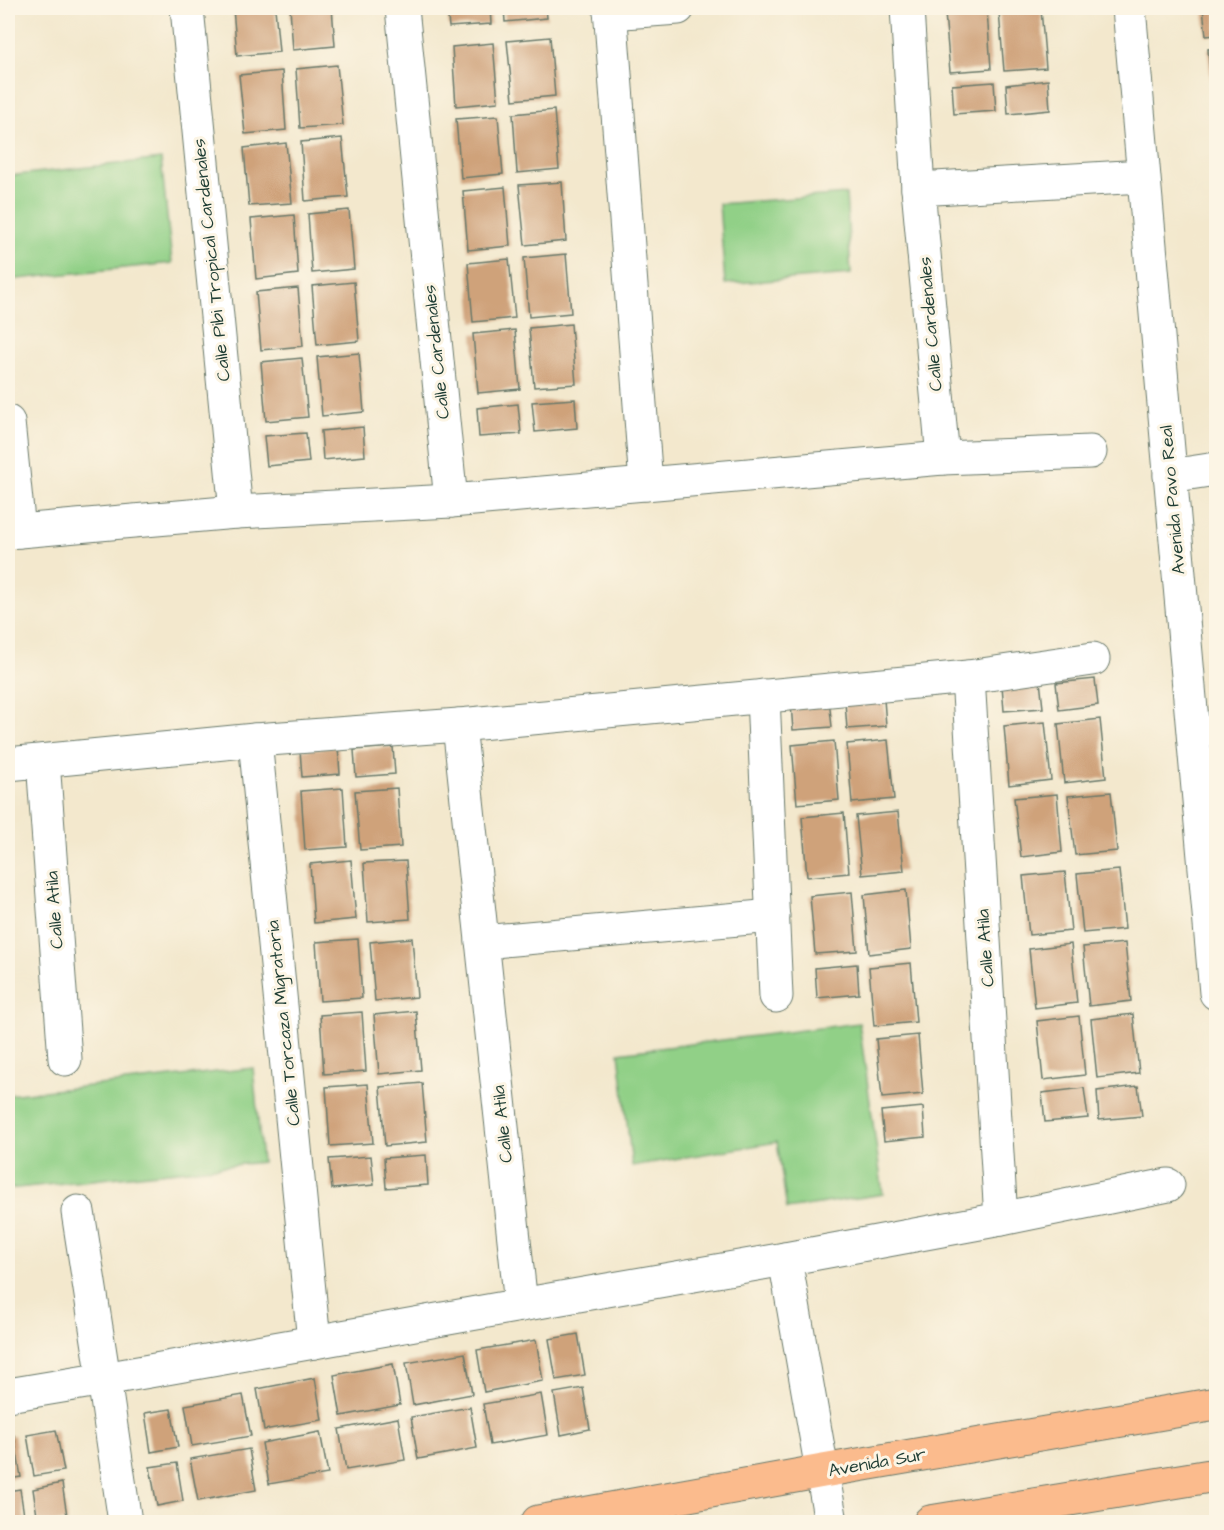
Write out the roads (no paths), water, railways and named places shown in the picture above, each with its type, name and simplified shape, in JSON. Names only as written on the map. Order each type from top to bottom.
[{"type":"main road","name":"Avenida Sur","points":[[538,1522],[1216,1404]]},
{"type":"main road","points":[[930,1522],[1216,1475]]},
{"type":"street","name":"Calle Pibi Tropical Cardenales","points":[[187,8],[236,512]]},
{"type":"street","name":"Calle Cardenales","points":[[402,8],[451,501]]},
{"type":"street","points":[[646,484],[610,10],[678,8]]},
{"type":"street","name":"Calle Cardenales","points":[[907,8],[918,189],[943,458]]},
{"type":"street","name":"Avenida Pavo Real","points":[[1129,8],[1216,993]]},
{"type":"street","points":[[918,189],[1143,176]]},
{"type":"street","points":[[8,422],[13,531],[236,512],[451,501],[943,458],[1090,452]]},
{"type":"street","points":[[1170,476],[1216,469]]},
{"type":"street","points":[[8,764],[255,740],[459,725],[968,677],[1093,659]]},
{"type":"street","name":"Calle Atila","points":[[968,677],[1002,1219]]},
{"type":"street","points":[[763,696],[776,996]]},
{"type":"street","name":"Calle Atila","points":[[459,725],[521,1305]]},
{"type":"street","name":"Calle Torcaza Migratoria","points":[[255,740],[314,1342]]},
{"type":"street","name":"Calle Atila","points":[[43,761],[65,1059]]},
{"type":"street","points":[[482,942],[773,916]]},
{"type":"street","points":[[8,1395],[786,1259],[1002,1219],[1168,1185]]},
{"type":"street","points":[[78,1212],[125,1522]]},
{"type":"street","points":[[786,1259],[831,1522]]}]
